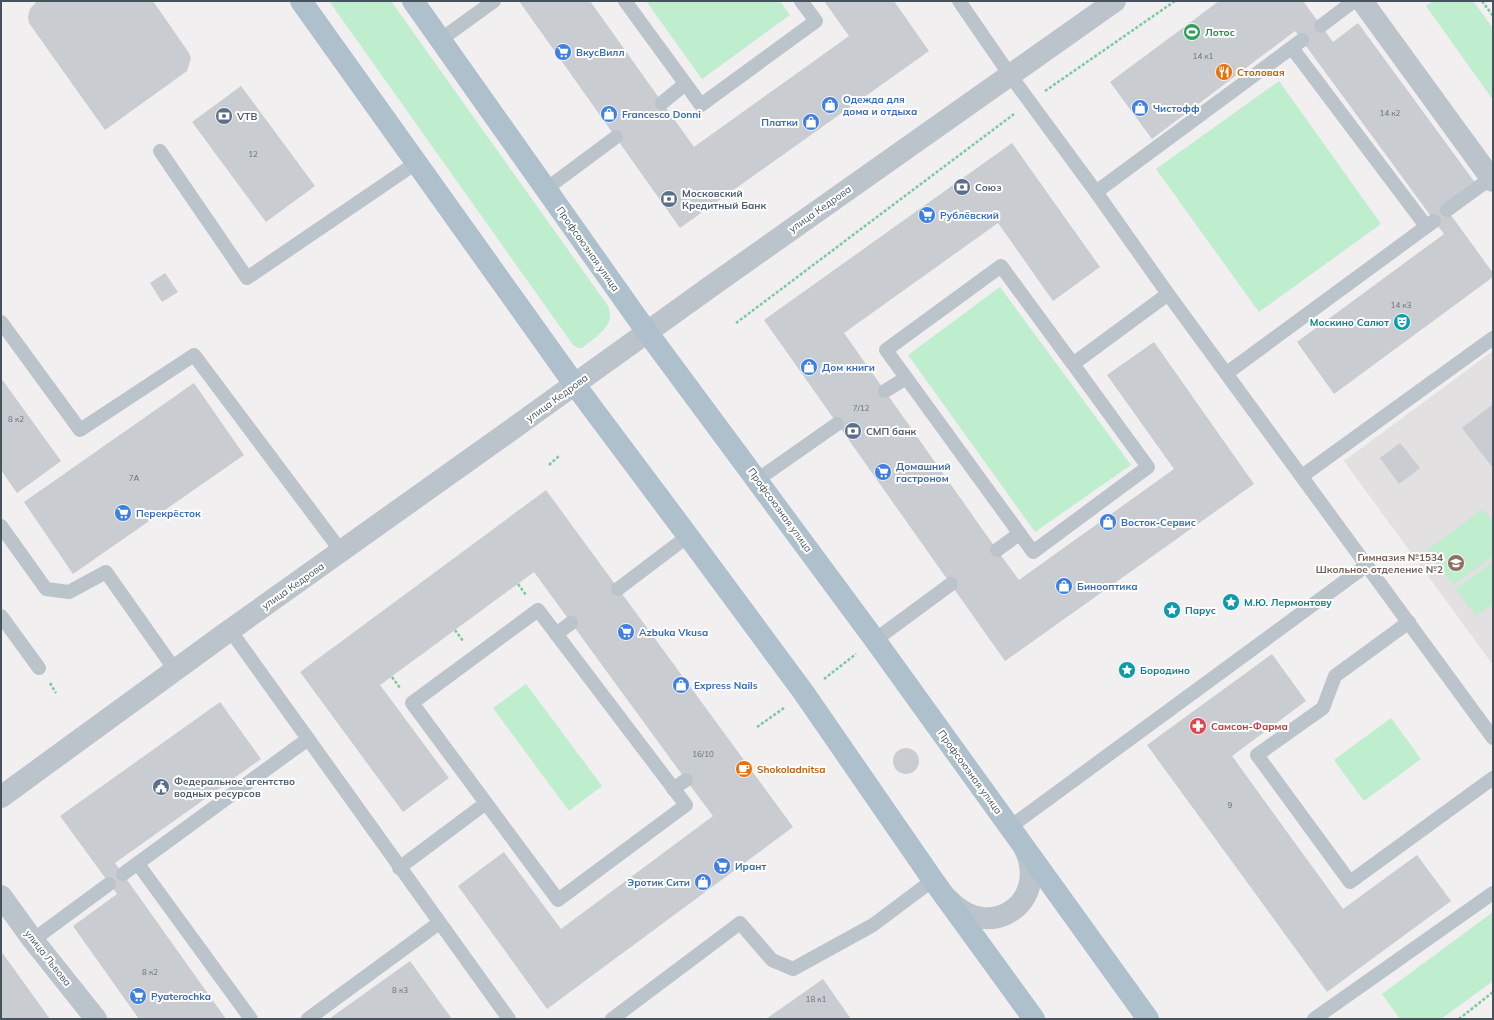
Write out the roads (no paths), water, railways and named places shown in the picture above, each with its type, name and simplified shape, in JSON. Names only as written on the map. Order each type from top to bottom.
[{"type":"main road","points":[[301,1],[575,385],[804,694],[933,880],[1034,1019]]},
{"type":"main road","name":"Профсоюзная улица","points":[[413,1],[648,332],[875,640],[1148,1019]]},
{"type":"street","name":"улица Кедрова","points":[[1,797],[230,630],[1114,1]]},
{"type":"street","points":[[1362,1],[1492,180]]},
{"type":"street","points":[[948,900],[957,909],[969,916],[981,919],[994,918],[1007,914],[1017,906],[1025,896],[1030,884],[1032,870],[1029,858],[1023,846]]},
{"type":"street","name":"улица Львова","points":[[1,896],[33,940],[96,1019]]},
{"type":"lane","points":[[440,40],[494,1]]},
{"type":"lane","points":[[625,1],[701,105],[816,21],[801,1]]},
{"type":"lane","points":[[959,1],[1010,75],[1096,192],[1168,294],[1493,738]]},
{"type":"lane","points":[[1321,26],[1354,1]]},
{"type":"lane","points":[[1096,192],[1297,44],[1430,223],[1226,373]]},
{"type":"lane","points":[[662,103],[686,84]]},
{"type":"lane","points":[[546,189],[616,138]]},
{"type":"lane","points":[[160,151],[247,278],[416,163]]},
{"type":"lane","points":[[1447,210],[1492,180]]},
{"type":"lane","points":[[1001,266],[1148,467],[1032,552],[906,378],[886,350],[1001,266]]},
{"type":"lane","points":[[1072,364],[1168,294]]},
{"type":"lane","points":[[1,322],[80,430],[194,355],[341,551]]},
{"type":"lane","points":[[1302,476],[1493,338]]},
{"type":"lane","points":[[885,391],[906,378]]},
{"type":"lane","points":[[757,480],[837,424]]},
{"type":"lane","points":[[1,526],[46,589],[69,592],[106,572],[175,670]]},
{"type":"lane","points":[[997,550],[1019,534]]},
{"type":"lane","points":[[618,589],[688,536]]},
{"type":"lane","points":[[1010,827],[1367,565]]},
{"type":"lane","points":[[875,640],[951,584]]},
{"type":"lane","points":[[538,610],[556,634],[686,805],[558,900],[412,703],[538,610]]},
{"type":"lane","points":[[1,616],[39,668]]},
{"type":"lane","points":[[1409,622],[1335,676],[1322,708],[1257,755],[1350,882],[1493,778]]},
{"type":"lane","points":[[556,634],[571,623]]},
{"type":"lane","points":[[230,630],[399,868],[509,1019]]},
{"type":"lane","points":[[123,874],[308,739]]},
{"type":"lane","points":[[673,788],[686,780]]},
{"type":"lane","points":[[399,868],[486,803]]},
{"type":"lane","points":[[138,864],[251,1019]]},
{"type":"lane","points":[[612,1019],[740,923],[772,960],[794,969],[874,924],[933,880]]},
{"type":"lane","points":[[33,940],[109,884]]},
{"type":"lane","points":[[1314,1019],[1493,893]]},
{"type":"lane","points":[[308,1019],[439,923]]},
{"type":"place","name":"Лотос","points":[[1192,32]]},
{"type":"place","name":"ВкусВилл","points":[[563,52]]},
{"type":"place","name":"Столовая","points":[[1224,72]]},
{"type":"place","name":"Одежда для дома и отдыха","points":[[830,105]]},
{"type":"place","name":"Чистофф","points":[[1140,108]]},
{"type":"place","name":"Francesco Donni","points":[[609,114]]},
{"type":"place","name":"VTB","points":[[224,116]]},
{"type":"place","name":"Платки","points":[[811,122]]},
{"type":"place","name":"Союз","points":[[962,187]]},
{"type":"place","name":"Московский Кредитный Банк","points":[[669,199]]},
{"type":"place","name":"Рублёвский","points":[[927,215]]},
{"type":"place","name":"Москино Салют","points":[[1402,322]]},
{"type":"place","name":"Дом книги","points":[[809,367]]},
{"type":"place","name":"СМП банк","points":[[853,431]]},
{"type":"place","name":"Домашний гастроном","points":[[883,472]]},
{"type":"place","name":"Перекрёсток","points":[[123,513]]},
{"type":"place","name":"Восток-Сервис","points":[[1108,522]]},
{"type":"place","name":"Гимназия №1534 Школьное отделение №2","points":[[1456,563]]},
{"type":"place","name":"Бинооптика","points":[[1064,586]]},
{"type":"place","name":"М.Ю. Лермонтову","points":[[1231,602]]},
{"type":"place","name":"Парус","points":[[1172,610]]},
{"type":"place","name":"Azbuka Vkusa","points":[[626,632]]},
{"type":"place","name":"Бородино","points":[[1127,670]]},
{"type":"place","name":"Express Nails","points":[[681,685]]},
{"type":"place","name":"Самсон-Фарма","points":[[1198,726]]},
{"type":"place","name":"Shokoladnitsa","points":[[744,769]]},
{"type":"place","name":"Федеральное агентство водных ресурсов","points":[[161,787]]},
{"type":"place","name":"Ирант","points":[[722,866]]},
{"type":"place","name":"Эротик Сити","points":[[703,882]]},
{"type":"place","name":"Pyaterochka","points":[[138,996]]}]
